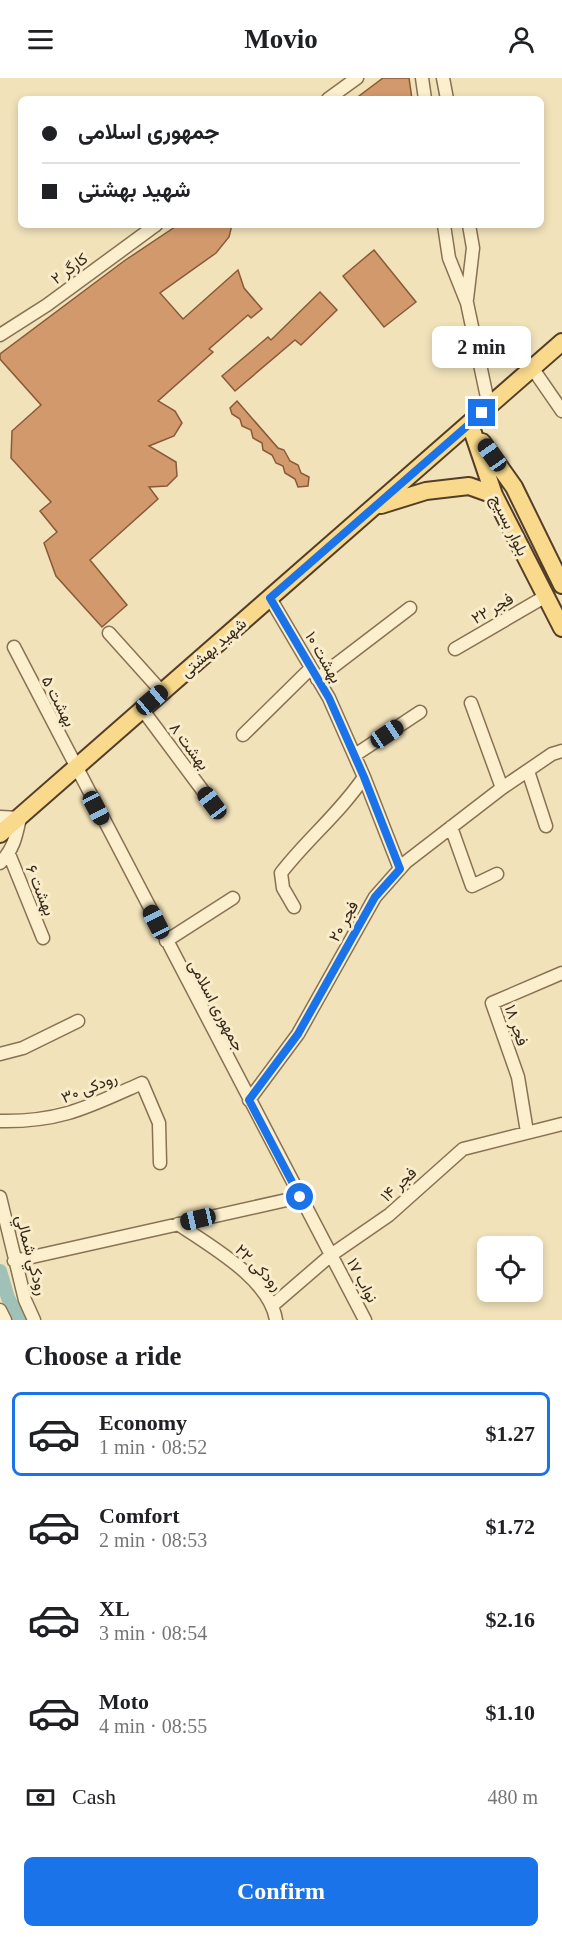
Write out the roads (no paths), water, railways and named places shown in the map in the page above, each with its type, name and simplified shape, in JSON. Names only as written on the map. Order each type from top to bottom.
[{"type":"main road","name":"شهید بهشتی","points":[[0,834],[76,770],[142,709],[562,342]]},
{"type":"main road","name":"بلوار بسیج","points":[[480,415],[494,495],[562,628]]},
{"type":"main road","name":"بلوار بسیج","points":[[480,415],[562,585]]},
{"type":"main road","points":[[375,507],[426,491],[469,486],[494,495]]},
{"type":"street","points":[[332,96],[357,78]]},
{"type":"street","points":[[422,78],[425,96]]},
{"type":"street","points":[[443,78],[446,96]]},
{"type":"street","name":"کارگر ۲","points":[[0,335],[47,305],[152,228]]},
{"type":"street","points":[[444,228],[449,258],[467,303]]},
{"type":"street","points":[[470,228],[473,248],[467,303],[480,415]]},
{"type":"street","points":[[533,369],[562,411]]},
{"type":"street","name":"فجر ۲۲","points":[[454,649],[546,597]]},
{"type":"street","name":"بهشت ۱۰","points":[[270,598],[314,673],[355,755],[400,869]]},
{"type":"street","points":[[243,735],[314,673],[410,608]]},
{"type":"street","points":[[109,633],[162,692]]},
{"type":"street","name":"بهشت ۵","points":[[14,647],[76,770]]},
{"type":"street","points":[[471,703],[502,788]]},
{"type":"street","name":"بهشت ۸","points":[[142,709],[212,803]]},
{"type":"street","points":[[355,755],[420,712]]},
{"type":"street","name":"فجر ۲۰","points":[[249,1100],[298,1034],[375,897],[400,869],[502,788],[552,754],[562,751]]},
{"type":"street","name":"جمهوری اسلامی","points":[[76,770],[331,1255]]},
{"type":"street","points":[[528,771],[546,826]]},
{"type":"street","points":[[294,907],[283,888],[281,873],[298,852],[345,806],[364,777]]},
{"type":"street","points":[[0,817],[20,818],[15,841],[5,858]]},
{"type":"street","points":[[451,827],[472,886],[497,874]]},
{"type":"street","name":"بهشت ۶","points":[[5,858],[43,938]]},
{"type":"street","points":[[166,941],[233,898]]},
{"type":"street","name":"فجر ۱۸","points":[[527,1132],[518,1077],[492,1003],[562,973]]},
{"type":"street","points":[[0,1054],[23,1048],[78,1021]]},
{"type":"street","name":"رودکی ۳۰","points":[[0,1121],[34,1122],[71,1114],[142,1083],[159,1123],[160,1163]]},
{"type":"street","name":"فجر ۱۴","points":[[273,1305],[331,1255],[389,1215],[463,1149],[562,1124]]},
{"type":"street","name":"رودکي شمالي","points":[[0,1197],[14,1261],[34,1320]]},
{"type":"street","points":[[14,1261],[300,1197]]},
{"type":"street","name":"رودکی ۲۲","points":[[178,1224],[235,1263],[273,1305],[276,1320]]},
{"type":"street","name":"نواب ۱۷","points":[[331,1255],[365,1320]]},
{"type":"street","points":[[0,1310],[5,1320]]},
{"type":"waterway","points":[[0,1271],[8,1298],[19,1320]]}]
